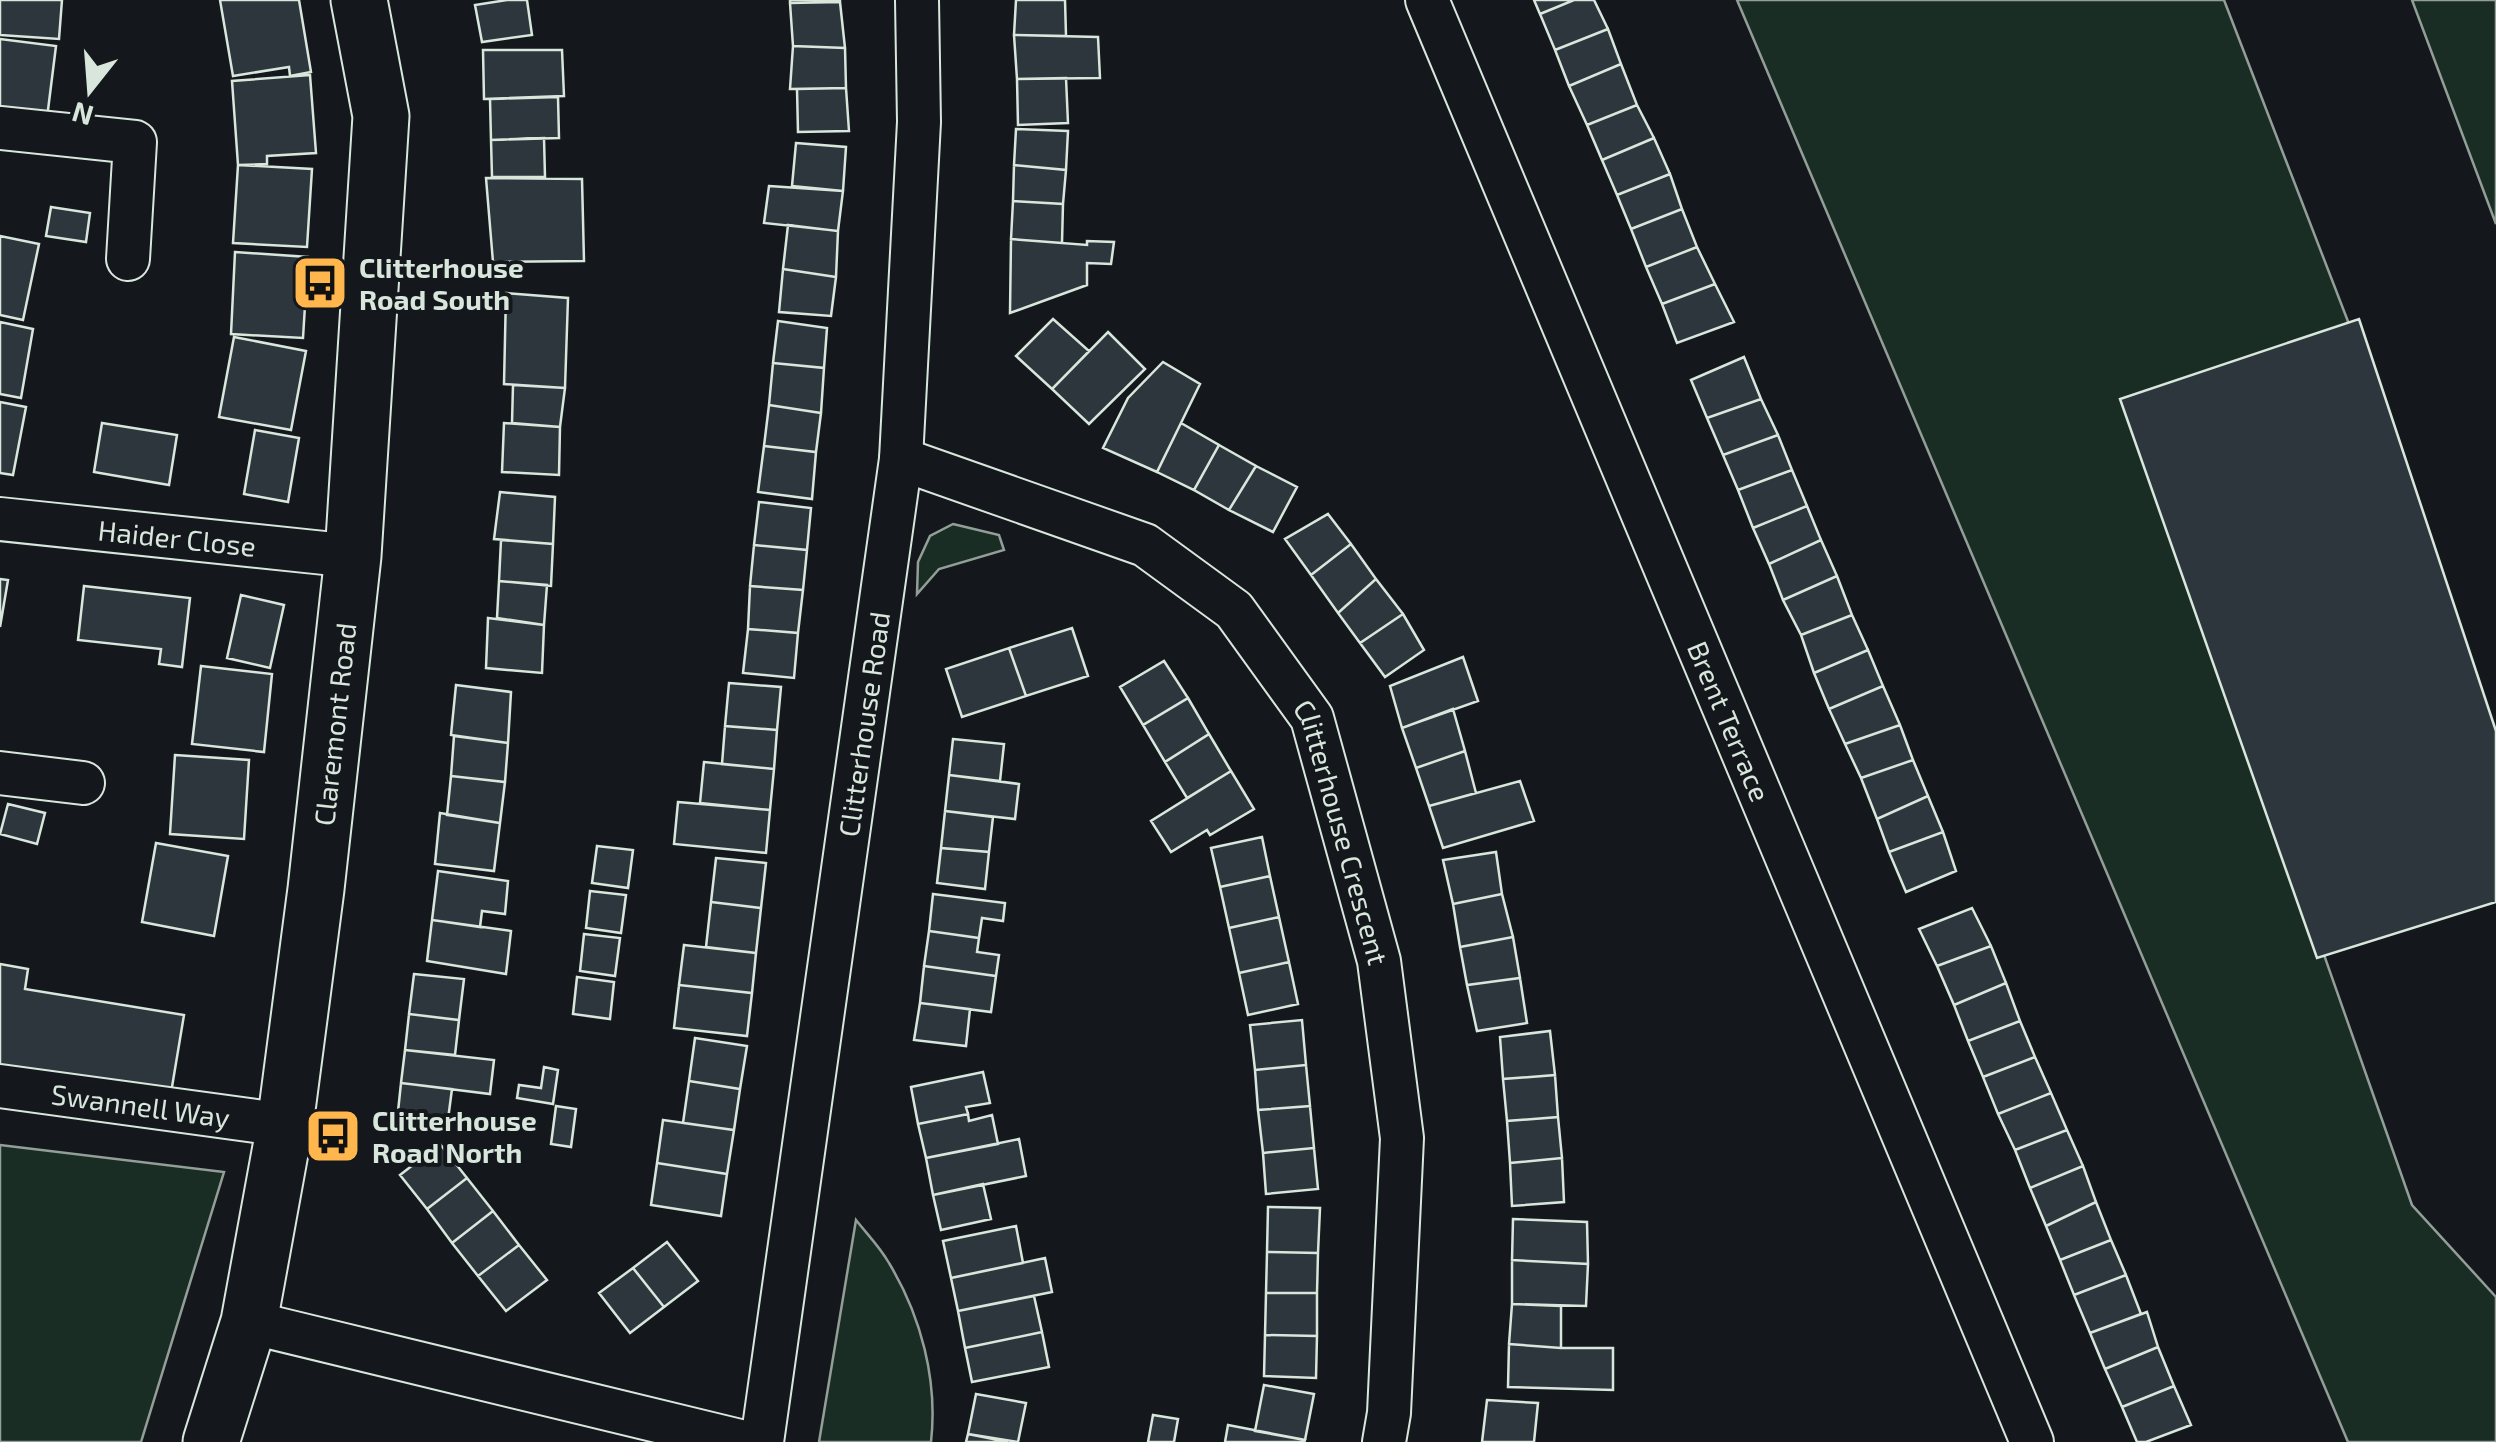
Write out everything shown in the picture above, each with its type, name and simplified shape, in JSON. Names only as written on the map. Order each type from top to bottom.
[{"type":"street","name":"Claremont Road","points":[[212,1442],[249,1322],[284,1125],[354,556],[380,116],[359,0]]},
{"type":"street","name":"Clitterhouse Road","points":[[762,1442],[901,459],[919,122],[917,0]]},
{"type":"street","name":"Brent Terrace","points":[[1427,0],[2032,1442]]},
{"type":"street","points":[[0,128],[135,142],[128,259]]},
{"type":"street","name":"Clitterhouse Crescent","points":[[901,459],[1145,545],[1234,610],[1312,718],[1378,961],[1402,1138],[1389,1413],[1384,1442]]},
{"type":"street","name":"Haider Close","points":[[0,519],[354,556]]},
{"type":"street","points":[[0,773],[82,783]]},
{"type":"street","name":"Swannell Way","points":[[0,1086],[284,1125]]},
{"type":"street","points":[[249,1322],[744,1442]]},
{"type":"green space","points":[[1737,0],[2224,0],[2354,337],[2130,403],[2412,1205],[2496,1297],[2496,1442],[2348,1442]]},
{"type":"green space","points":[[2412,0],[2496,0],[2496,224]]},
{"type":"green space","points":[[953,524],[999,535],[1004,550],[939,569],[917,594],[918,562],[930,536]]},
{"type":"green space","points":[[0,1145],[224,1172],[141,1442],[0,1442]]},
{"type":"green space","points":[[856,1220],[889,1263],[918,1327],[932,1395],[931,1442],[819,1442]]},
{"type":"building","points":[[0,0],[62,0],[59,39],[0,35]]},
{"type":"building","points":[[220,0],[299,0],[311,72],[290,76],[289,67],[233,76]]},
{"type":"building","points":[[527,0],[532,35],[482,42],[475,5]]},
{"type":"building","points":[[840,0],[840,2],[790,3]]},
{"type":"building","points":[[1016,0],[1065,0],[1066,36],[1014,35]]},
{"type":"building","points":[[1534,0],[1574,0],[1540,14]]},
{"type":"building","points":[[1574,0],[1594,0],[1608,29],[1555,50],[1540,14]]},
{"type":"building","points":[[840,2],[845,48],[793,46],[790,3]]},
{"type":"building","points":[[1608,29],[1621,64],[1569,86],[1555,50]]},
{"type":"building","points":[[1014,35],[1098,37],[1100,78],[1017,79]]},
{"type":"building","points":[[0,39],[56,46],[46,126],[0,121]]},
{"type":"building","points":[[793,46],[845,48],[846,88],[790,89]]},
{"type":"building","points":[[483,50],[562,50],[564,96],[484,99]]},
{"type":"building","points":[[1621,64],[1637,105],[1587,125],[1569,86]]},
{"type":"building","points":[[310,75],[316,153],[267,156],[267,164],[238,165],[232,81]]},
{"type":"building","points":[[1066,78],[1068,123],[1018,125],[1017,79]]},
{"type":"building","points":[[846,88],[849,131],[798,132],[797,89]]},
{"type":"building","points":[[558,97],[559,138],[491,140],[490,99]]},
{"type":"building","points":[[1637,105],[1654,138],[1602,160],[1587,125]]},
{"type":"building","points":[[1016,129],[1068,131],[1066,170],[1014,165]]},
{"type":"building","points":[[544,138],[545,177],[492,177],[491,140]]},
{"type":"building","points":[[1654,138],[1670,174],[1617,195],[1602,160]]},
{"type":"building","points":[[796,143],[846,147],[843,191],[792,186]]},
{"type":"building","points":[[238,165],[312,169],[307,247],[233,243]]},
{"type":"building","points":[[1014,165],[1066,170],[1063,204],[1013,201]]},
{"type":"building","points":[[1670,174],[1682,209],[1631,229],[1617,195]]},
{"type":"building","points":[[486,178],[582,179],[584,261],[493,262]]},
{"type":"building","points":[[769,186],[843,191],[838,231],[764,223]]},
{"type":"building","points":[[1013,201],[1063,204],[1062,243],[1011,239]]},
{"type":"building","points":[[51,207],[90,213],[86,242],[46,236]]},
{"type":"building","points":[[1682,209],[1697,247],[1646,267],[1631,229]]},
{"type":"building","points":[[788,225],[838,231],[836,277],[783,269]]},
{"type":"building","points":[[0,236],[39,244],[23,320],[0,315]]},
{"type":"building","points":[[1011,239],[1087,245],[1087,241],[1114,242],[1111,264],[1087,263],[1087,285],[1010,313]]},
{"type":"building","points":[[1697,247],[1715,284],[1662,304],[1646,267]]},
{"type":"building","points":[[235,252],[308,257],[303,338],[231,334]]},
{"type":"building","points":[[783,269],[836,277],[831,316],[779,312]]},
{"type":"building","points":[[1715,284],[1734,322],[1677,343],[1662,304]]},
{"type":"building","points":[[506,293],[568,298],[565,388],[504,384]]},
{"type":"building","points":[[1053,319],[1089,351],[1052,389],[1016,356]]},
{"type":"building","points":[[2359,319],[2496,731],[2496,902],[2317,958],[2120,399]]},
{"type":"building","points":[[778,321],[827,328],[824,368],[773,363]]},
{"type":"building","points":[[0,322],[33,329],[21,398],[0,394]]},
{"type":"building","points":[[1108,332],[1145,369],[1089,424],[1052,389]]},
{"type":"building","points":[[234,337],[306,351],[291,430],[219,417]]},
{"type":"building","points":[[1744,357],[1761,399],[1707,418],[1691,380]]},
{"type":"building","points":[[1163,362],[1200,384],[1157,472],[1103,448],[1128,398]]},
{"type":"building","points":[[773,363],[824,368],[821,413],[769,405]]},
{"type":"building","points":[[513,385],[565,388],[560,427],[512,423]]},
{"type":"building","points":[[1761,399],[1778,435],[1723,455],[1707,418]]},
{"type":"building","points":[[0,402],[26,407],[13,475],[0,473]]},
{"type":"building","points":[[769,405],[821,413],[816,452],[764,446]]},
{"type":"building","points":[[102,423],[177,435],[169,485],[94,472]]},
{"type":"building","points":[[504,423],[560,427],[559,475],[502,472]]},
{"type":"building","points":[[1181,423],[1219,445],[1194,490],[1157,472]]},
{"type":"building","points":[[255,430],[299,438],[288,502],[244,494]]},
{"type":"building","points":[[1778,435],[1792,470],[1738,490],[1723,455]]},
{"type":"building","points":[[1219,445],[1256,466],[1229,510],[1194,490]]},
{"type":"building","points":[[764,446],[816,452],[812,499],[758,492]]},
{"type":"building","points":[[1256,466],[1297,487],[1273,532],[1229,510]]},
{"type":"building","points":[[1792,470],[1807,506],[1753,528],[1738,490]]},
{"type":"building","points":[[500,492],[555,497],[553,544],[494,539]]},
{"type":"building","points":[[759,502],[811,508],[807,550],[754,545]]},
{"type":"building","points":[[1807,506],[1821,540],[1769,564],[1753,528]]},
{"type":"building","points":[[1328,514],[1351,544],[1311,575],[1285,539]]},
{"type":"building","points":[[501,540],[553,544],[551,586],[499,581]]},
{"type":"building","points":[[1821,540],[1837,576],[1783,600],[1769,564]]},
{"type":"building","points":[[1351,544],[1376,579],[1338,613],[1311,575]]},
{"type":"building","points":[[754,545],[807,550],[803,590],[750,586]]},
{"type":"building","points":[[1837,576],[1852,615],[1801,635],[1783,600]]},
{"type":"building","points":[[0,579],[8,580],[0,627]]},
{"type":"building","points":[[1376,579],[1403,614],[1360,643],[1338,613]]},
{"type":"building","points":[[499,581],[547,585],[544,625],[497,618]]},
{"type":"building","points":[[84,586],[190,598],[182,667],[159,664],[161,649],[78,640]]},
{"type":"building","points":[[750,586],[803,590],[798,633],[748,629]]},
{"type":"building","points":[[241,595],[284,605],[270,668],[227,658]]},
{"type":"building","points":[[1403,614],[1424,650],[1385,677],[1360,643]]},
{"type":"building","points":[[1852,615],[1868,650],[1814,673],[1801,635]]},
{"type":"building","points":[[488,618],[544,625],[542,673],[486,668]]},
{"type":"building","points":[[1072,628],[1088,676],[1026,696],[1009,648]]},
{"type":"building","points":[[748,629],[798,633],[794,678],[743,673]]},
{"type":"building","points":[[1009,648],[1026,696],[962,717],[946,669]]},
{"type":"building","points":[[1868,650],[1883,686],[1829,709],[1814,673]]},
{"type":"building","points":[[1463,657],[1478,701],[1402,728],[1390,686]]},
{"type":"building","points":[[1164,661],[1188,698],[1143,725],[1120,687]]},
{"type":"building","points":[[201,666],[272,674],[264,752],[192,744]]},
{"type":"building","points":[[729,683],[781,687],[777,730],[725,726]]},
{"type":"building","points":[[456,685],[511,692],[508,743],[451,735]]},
{"type":"building","points":[[1883,686],[1900,725],[1845,744],[1829,709]]},
{"type":"building","points":[[1188,698],[1209,734],[1165,762],[1143,725]]},
{"type":"building","points":[[1453,709],[1465,751],[1416,768],[1402,728]]},
{"type":"building","points":[[1900,725],[1913,760],[1861,778],[1845,744]]},
{"type":"building","points":[[725,726],[777,730],[774,769],[722,764]]},
{"type":"building","points":[[1209,734],[1231,771],[1187,798],[1165,762]]},
{"type":"building","points":[[454,736],[508,743],[505,782],[451,776]]},
{"type":"building","points":[[953,739],[1004,744],[1000,781],[949,775]]},
{"type":"building","points":[[1465,751],[1476,793],[1429,806],[1416,768]]},
{"type":"building","points":[[175,755],[249,760],[244,839],[170,834]]},
{"type":"building","points":[[1913,760],[1928,796],[1877,819],[1861,778]]},
{"type":"building","points":[[704,762],[774,769],[770,810],[700,803]]},
{"type":"building","points":[[1231,771],[1254,809],[1171,852],[1151,821]]},
{"type":"building","points":[[949,775],[1019,784],[1015,819],[945,811]]},
{"type":"building","points":[[451,776],[505,782],[500,823],[447,815]]},
{"type":"building","points":[[1520,781],[1534,821],[1443,848],[1429,806]]},
{"type":"building","points":[[1928,796],[1943,832],[1889,852],[1877,819]]},
{"type":"building","points":[[678,802],[770,810],[766,853],[674,844]]},
{"type":"building","points":[[8,804],[45,813],[37,844],[0,834]]},
{"type":"building","points":[[945,811],[993,817],[989,852],[941,848]]},
{"type":"building","points":[[440,813],[500,823],[494,871],[435,864]]},
{"type":"building","points":[[1943,832],[1956,871],[1906,892],[1889,852]]},
{"type":"building","points":[[1262,837],[1270,876],[1220,887],[1211,848]]},
{"type":"building","points":[[156,843],[228,856],[214,936],[142,922]]},
{"type":"building","points":[[597,846],[633,850],[628,888],[592,883]]},
{"type":"building","points":[[941,848],[989,852],[985,889],[937,883]]},
{"type":"building","points":[[1496,852],[1502,894],[1453,904],[1443,860]]},
{"type":"building","points":[[716,858],[766,863],[761,908],[711,902]]},
{"type":"building","points":[[438,871],[508,881],[505,914],[482,911],[480,927],[432,920]]},
{"type":"building","points":[[1270,876],[1279,917],[1229,928],[1220,887]]},
{"type":"building","points":[[590,891],[626,895],[621,933],[586,928]]},
{"type":"building","points":[[933,894],[1005,903],[1003,921],[982,918],[979,938],[929,931]]},
{"type":"building","points":[[1502,894],[1513,937],[1460,947],[1453,904]]},
{"type":"building","points":[[711,902],[761,908],[756,953],[706,947]]},
{"type":"building","points":[[1972,908],[1991,946],[1937,966],[1919,929]]},
{"type":"building","points":[[1279,917],[1289,962],[1239,973],[1229,928]]},
{"type":"building","points":[[432,920],[511,931],[506,974],[427,961]]},
{"type":"building","points":[[929,931],[979,938],[977,952],[999,955],[996,976],[924,966]]},
{"type":"building","points":[[584,934],[620,938],[615,976],[580,971]]},
{"type":"building","points":[[1513,937],[1520,978],[1467,985],[1460,947]]},
{"type":"building","points":[[684,945],[756,953],[752,993],[679,985]]},
{"type":"building","points":[[1991,946],[2006,983],[1954,1005],[1937,966]]},
{"type":"building","points":[[1289,962],[1298,1004],[1248,1015],[1239,973]]},
{"type":"building","points":[[0,964],[28,969],[25,989],[184,1015],[171,1093],[0,1065]]},
{"type":"building","points":[[924,966],[996,976],[991,1012],[920,1003]]},
{"type":"building","points":[[414,974],[464,979],[459,1020],[409,1014]]},
{"type":"building","points":[[577,977],[614,982],[610,1019],[573,1014]]},
{"type":"building","points":[[1520,978],[1527,1023],[1477,1031],[1467,985]]},
{"type":"building","points":[[2006,983],[2020,1021],[1968,1041],[1954,1005]]},
{"type":"building","points":[[679,985],[752,993],[747,1036],[674,1028]]},
{"type":"building","points":[[920,1003],[970,1009],[966,1046],[914,1040]]},
{"type":"building","points":[[409,1014],[459,1020],[455,1055],[405,1050]]},
{"type":"building","points":[[1302,1020],[1306,1065],[1255,1070],[1250,1025]]},
{"type":"building","points":[[2020,1021],[2035,1057],[1983,1077],[1968,1041]]},
{"type":"building","points":[[1550,1031],[1555,1075],[1503,1079],[1500,1037]]},
{"type":"building","points":[[695,1038],[747,1046],[740,1089],[689,1081]]},
{"type":"building","points":[[405,1050],[494,1060],[490,1094],[401,1083]]},
{"type":"building","points":[[2035,1057],[2051,1093],[1998,1114],[1983,1077]]},
{"type":"building","points":[[1306,1065],[1310,1106],[1258,1110],[1255,1070]]},
{"type":"building","points":[[544,1067],[558,1070],[553,1104],[517,1098],[519,1085],[541,1088]]},
{"type":"building","points":[[983,1072],[990,1103],[966,1107],[968,1114],[918,1124],[911,1087]]},
{"type":"building","points":[[1555,1075],[1558,1117],[1507,1121],[1503,1079]]},
{"type":"building","points":[[689,1081],[740,1089],[734,1130],[683,1123]]},
{"type":"building","points":[[401,1083],[452,1089],[447,1127],[397,1121]]},
{"type":"building","points":[[2051,1093],[2067,1130],[2015,1150],[1998,1114]]},
{"type":"building","points":[[556,1106],[576,1109],[571,1147],[551,1144]]},
{"type":"building","points":[[1310,1106],[1314,1148],[1263,1153],[1258,1110]]},
{"type":"building","points":[[968,1114],[969,1121],[992,1115],[998,1144],[926,1158],[918,1124]]},
{"type":"building","points":[[1558,1117],[1562,1158],[1510,1163],[1507,1121]]},
{"type":"building","points":[[663,1120],[734,1130],[727,1174],[657,1163]]},
{"type":"building","points":[[2067,1130],[2083,1166],[2030,1188],[2015,1150]]},
{"type":"building","points":[[1019,1139],[1026,1176],[933,1195],[926,1158]]},
{"type":"building","points":[[440,1144],[467,1178],[427,1209],[400,1175]]},
{"type":"building","points":[[1314,1148],[1318,1189],[1266,1194],[1263,1153]]},
{"type":"building","points":[[1562,1158],[1564,1202],[1512,1206],[1510,1163]]},
{"type":"building","points":[[657,1163],[727,1174],[721,1216],[651,1205]]},
{"type":"building","points":[[2083,1166],[2096,1202],[2046,1226],[2030,1188]]},
{"type":"building","points":[[467,1178],[493,1211],[452,1243],[427,1209]]},
{"type":"building","points":[[983,1184],[991,1219],[941,1230],[933,1195]]},
{"type":"building","points":[[2096,1202],[2111,1240],[2060,1260],[2046,1226]]},
{"type":"building","points":[[1268,1207],[1320,1208],[1318,1253],[1267,1252]]},
{"type":"building","points":[[493,1211],[519,1245],[478,1276],[452,1243]]},
{"type":"building","points":[[1513,1219],[1587,1222],[1588,1264],[1512,1260]]},
{"type":"building","points":[[1016,1226],[1023,1263],[951,1278],[943,1241]]},
{"type":"building","points":[[2111,1240],[2126,1275],[2074,1295],[2060,1260]]},
{"type":"building","points":[[667,1242],[698,1281],[664,1307],[633,1268]]},
{"type":"building","points":[[519,1245],[547,1280],[506,1311],[478,1276]]},
{"type":"building","points":[[1267,1252],[1318,1253],[1317,1293],[1266,1293]]},
{"type":"building","points":[[1045,1258],[1052,1292],[958,1311],[951,1278]]},
{"type":"building","points":[[1512,1260],[1588,1264],[1586,1306],[1512,1304]]},
{"type":"building","points":[[633,1268],[664,1307],[630,1333],[599,1293]]},
{"type":"building","points":[[2126,1275],[2141,1314],[2090,1333],[2074,1295]]},
{"type":"building","points":[[1266,1293],[1317,1293],[1317,1336],[1265,1335]]},
{"type":"building","points":[[1034,1296],[1042,1332],[965,1348],[958,1311]]},
{"type":"building","points":[[1512,1304],[1561,1306],[1561,1348],[1509,1344]]},
{"type":"building","points":[[2147,1312],[2158,1347],[2105,1369],[2090,1333]]},
{"type":"building","points":[[1042,1332],[1049,1367],[972,1382],[965,1348]]},
{"type":"building","points":[[1265,1335],[1317,1336],[1316,1378],[1264,1376]]},
{"type":"building","points":[[1509,1344],[1613,1348],[1613,1390],[1508,1387]]},
{"type":"building","points":[[2158,1347],[2174,1386],[2122,1407],[2105,1369]]},
{"type":"building","points":[[1264,1385],[1314,1394],[1305,1440],[1255,1431]]},
{"type":"building","points":[[2174,1386],[2191,1425],[2137,1442],[2122,1407]]},
{"type":"building","points":[[976,1394],[1026,1403],[1018,1442],[968,1434]]},
{"type":"building","points":[[1487,1400],[1538,1403],[1534,1442],[1482,1442]]},
{"type":"building","points":[[1153,1415],[1178,1419],[1174,1442],[1148,1442]]},
{"type":"building","points":[[1228,1425],[1305,1440],[1225,1442]]},
{"type":"building","points":[[968,1434],[1008,1442],[966,1442]]},
{"type":"place","name":"Clitterhouse Road South","points":[[320,283]]},
{"type":"place","name":"Clitterhouse Road North","points":[[333,1136]]}]
